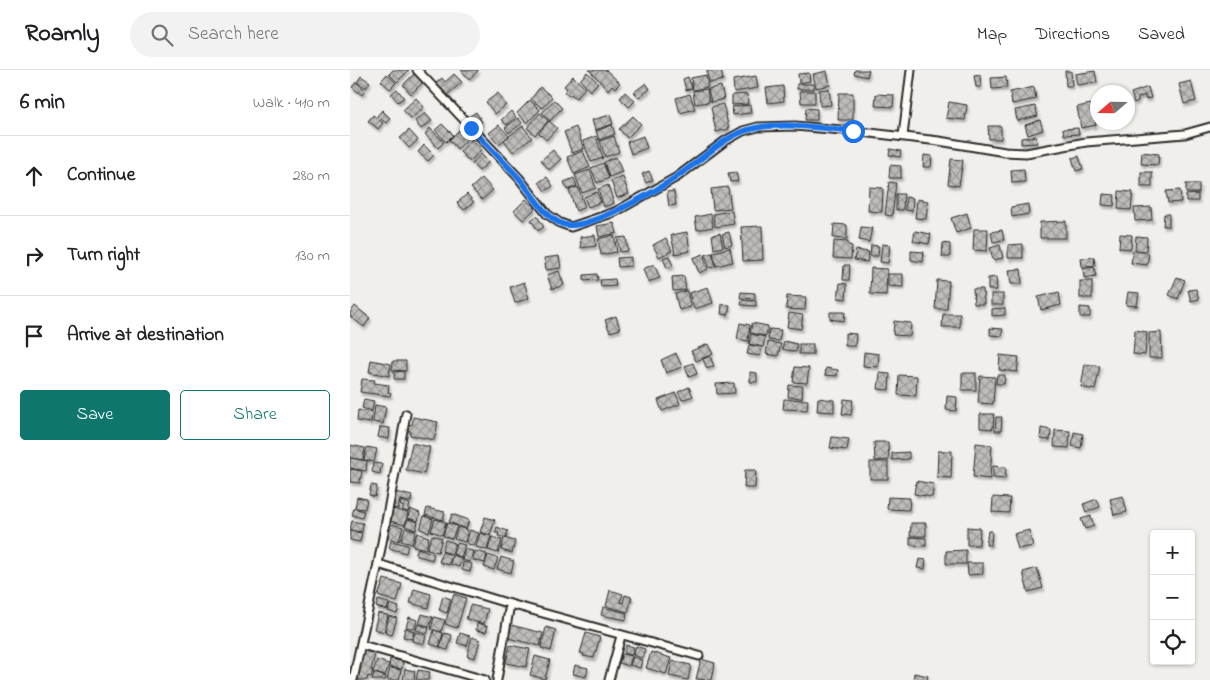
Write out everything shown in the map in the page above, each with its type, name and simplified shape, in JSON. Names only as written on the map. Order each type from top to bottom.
[{"type":"street","points":[[417,70],[519,178],[547,214],[560,223],[571,227],[622,208],[677,177],[725,141],[743,131],[758,127],[795,126],[903,136],[1005,152],[1026,153],[1086,142],[1184,134],[1210,127]]},
{"type":"street","points":[[903,136],[911,70]]},
{"type":"street","points":[[353,680],[362,645],[406,414]]},
{"type":"street","points":[[378,564],[510,604],[699,656]]},
{"type":"street","points":[[497,680],[510,604]]},
{"type":"street","points":[[609,680],[622,636]]},
{"type":"street","points":[[362,645],[485,680]]},
{"type":"building","points":[[393,70],[409,70],[397,82],[389,74]]},
{"type":"building","points":[[461,70],[478,70],[478,71],[469,79]]},
{"type":"building","points":[[589,70],[606,70],[620,83],[615,88],[612,85],[608,90]]},
{"type":"building","points":[[721,70],[723,80],[709,83],[707,71]]},
{"type":"building","points":[[855,70],[869,70],[867,77],[854,74]]},
{"type":"building","points":[[827,71],[830,85],[816,88],[813,74]]},
{"type":"building","points":[[1065,71],[1071,71],[1072,86],[1066,86]]},
{"type":"building","points":[[1095,71],[1097,82],[1077,85],[1075,74]]},
{"type":"building","points":[[587,72],[598,83],[590,91],[580,80]]},
{"type":"building","points":[[809,73],[810,81],[799,83],[798,74]]},
{"type":"building","points":[[387,74],[396,83],[390,89],[381,81]]},
{"type":"building","points":[[414,74],[423,82],[411,94],[403,85]]},
{"type":"building","points":[[454,74],[462,82],[447,95],[436,83],[442,78],[445,82]]},
{"type":"building","points":[[706,75],[708,87],[693,90],[691,78]]},
{"type":"building","points":[[980,75],[981,87],[976,87],[974,76]]},
{"type":"building","points":[[361,76],[370,82],[366,88],[357,82]]},
{"type":"building","points":[[573,76],[585,88],[576,98],[564,92],[567,89],[564,86]]},
{"type":"building","points":[[756,76],[758,88],[734,92],[733,80]]},
{"type":"building","points":[[688,77],[692,88],[686,90],[683,79]]},
{"type":"building","points":[[1006,77],[1007,88],[992,89],[991,78]]},
{"type":"building","points":[[1191,81],[1196,101],[1184,104],[1179,84]]},
{"type":"building","points":[[356,82],[365,90],[362,95],[352,87]]},
{"type":"building","points":[[646,83],[650,89],[639,97],[634,92]]},
{"type":"building","points":[[797,84],[814,84],[814,89],[797,89]]},
{"type":"building","points":[[721,86],[724,99],[711,102],[708,89]]},
{"type":"building","points":[[783,86],[784,101],[768,103],[766,88]]},
{"type":"building","points":[[540,87],[552,97],[542,108],[531,99]]},
{"type":"building","points":[[1034,87],[1036,99],[1012,104],[1010,92]]},
{"type":"building","points":[[1148,87],[1151,98],[1145,99],[1145,95],[1138,98],[1138,101],[1135,102],[1135,92]]},
{"type":"building","points":[[397,89],[404,98],[398,102],[391,94]]},
{"type":"building","points":[[707,89],[709,102],[695,104],[693,91]]},
{"type":"building","points":[[829,89],[831,105],[820,106],[819,90]]},
{"type":"building","points":[[800,91],[815,91],[815,103],[801,103]]},
{"type":"building","points":[[625,92],[635,101],[629,107],[620,98]]},
{"type":"building","points":[[498,93],[506,105],[495,114],[486,102]]},
{"type":"building","points":[[839,93],[853,93],[853,120],[838,120]]},
{"type":"building","points":[[690,94],[695,109],[680,113],[676,98]]},
{"type":"building","points":[[747,94],[748,104],[732,105],[732,95]]},
{"type":"building","points":[[876,94],[894,95],[893,107],[875,106]]},
{"type":"building","points":[[416,98],[424,107],[411,119],[403,110]]},
{"type":"building","points":[[530,100],[540,110],[527,123],[517,113]]},
{"type":"building","points":[[554,100],[562,108],[550,121],[542,113]]},
{"type":"building","points":[[949,102],[967,105],[965,120],[946,118]]},
{"type":"building","points":[[723,104],[729,129],[716,132],[711,107]]},
{"type":"building","points":[[1090,104],[1090,126],[1081,128],[1077,107]]},
{"type":"building","points":[[750,105],[751,113],[733,115],[732,107]]},
{"type":"building","points":[[1035,106],[1038,116],[1017,121],[1015,110]]},
{"type":"building","points":[[806,108],[817,109],[817,120],[805,120]]},
{"type":"building","points":[[382,110],[390,118],[386,123],[377,116]]},
{"type":"building","points":[[511,111],[516,117],[507,125],[501,120]]},
{"type":"building","points":[[476,112],[482,122],[473,128],[467,118]]},
{"type":"building","points":[[425,113],[432,121],[421,129],[415,121]]},
{"type":"building","points":[[540,113],[548,121],[535,135],[527,128]]},
{"type":"building","points":[[373,115],[383,123],[378,129],[368,121]]},
{"type":"building","points":[[610,115],[613,124],[595,130],[592,120]]},
{"type":"building","points":[[633,116],[641,124],[627,138],[619,129]]},
{"type":"building","points":[[518,118],[522,123],[509,133],[505,128]]},
{"type":"building","points":[[1040,120],[1043,130],[1028,135],[1025,125]]},
{"type":"building","points":[[549,121],[557,128],[546,140],[539,133]]},
{"type":"building","points":[[442,124],[453,135],[446,142],[435,130]]},
{"type":"building","points":[[499,125],[509,136],[499,144],[489,133]]},
{"type":"building","points":[[612,125],[615,134],[599,140],[596,131]]},
{"type":"building","points":[[523,126],[532,138],[513,152],[504,140]]},
{"type":"building","points":[[988,126],[1001,126],[1001,139],[989,139]]},
{"type":"building","points":[[576,127],[584,149],[572,153],[564,132]]},
{"type":"building","points":[[430,128],[444,142],[438,148],[425,134]]},
{"type":"building","points":[[1078,128],[1079,134],[1064,135],[1063,129]]},
{"type":"building","points":[[409,130],[418,140],[409,148],[400,138]]},
{"type":"building","points":[[459,130],[468,139],[457,149],[449,140]]},
{"type":"building","points":[[596,136],[603,158],[591,162],[583,141]]},
{"type":"building","points":[[614,136],[619,152],[605,157],[600,141]]},
{"type":"building","points":[[643,136],[647,148],[631,154],[627,142]]},
{"type":"building","points":[[1036,136],[1037,143],[1021,144],[1021,138]]},
{"type":"building","points":[[472,139],[482,149],[470,162],[460,152]]},
{"type":"building","points":[[424,145],[434,155],[428,161],[418,152]]},
{"type":"building","points":[[890,149],[901,151],[900,157],[889,155]]},
{"type":"building","points":[[553,150],[561,159],[549,170],[541,160]]},
{"type":"building","points":[[583,151],[590,167],[574,174],[567,157]]},
{"type":"building","points":[[1142,152],[1159,154],[1158,165],[1141,164]]},
{"type":"building","points":[[481,154],[489,162],[479,171],[472,164]]},
{"type":"building","points":[[924,155],[932,156],[931,167],[923,167]]},
{"type":"building","points":[[1079,156],[1083,169],[1076,171],[1072,158]]},
{"type":"building","points":[[616,157],[622,172],[609,177],[604,162]]},
{"type":"building","points":[[951,159],[963,160],[959,186],[948,184]]},
{"type":"building","points":[[603,163],[609,178],[597,183],[591,168]]},
{"type":"building","points":[[890,165],[901,166],[901,178],[889,178]]},
{"type":"building","points":[[1024,169],[1025,182],[1012,183],[1011,170]]},
{"type":"building","points":[[590,170],[596,188],[582,193],[575,175]]},
{"type":"building","points":[[649,171],[653,180],[646,183],[642,174]]},
{"type":"building","points":[[736,172],[738,181],[730,182],[728,173]]},
{"type":"building","points":[[1141,172],[1152,172],[1152,187],[1141,187]]},
{"type":"building","points":[[547,177],[553,186],[545,191],[539,182]]},
{"type":"building","points":[[623,177],[629,194],[617,198],[611,181]]},
{"type":"building","points":[[482,178],[493,190],[482,200],[471,188]]},
{"type":"building","points":[[574,178],[577,186],[567,190],[564,182]]},
{"type":"building","points":[[889,182],[896,183],[892,216],[885,215]]},
{"type":"building","points":[[1186,184],[1199,184],[1199,193],[1186,193]]},
{"type":"building","points":[[608,185],[614,203],[604,207],[598,189]]},
{"type":"building","points":[[578,187],[585,207],[576,211],[569,190]]},
{"type":"building","points":[[728,187],[731,208],[713,210],[711,189]]},
{"type":"building","points":[[869,187],[883,188],[882,212],[868,211]]},
{"type":"building","points":[[1180,190],[1181,202],[1168,203],[1166,191]]},
{"type":"building","points":[[674,191],[676,205],[669,206],[667,192]]},
{"type":"building","points":[[1119,191],[1133,192],[1131,210],[1118,209]]},
{"type":"building","points":[[597,192],[601,202],[588,207],[584,197]]},
{"type":"building","points":[[467,194],[474,202],[464,210],[457,203]]},
{"type":"building","points":[[896,194],[904,194],[903,210],[896,210]]},
{"type":"building","points":[[1103,194],[1115,195],[1114,206],[1102,205]]},
{"type":"building","points":[[1198,194],[1198,201],[1186,201],[1186,195]]},
{"type":"building","points":[[906,197],[913,198],[912,211],[905,210]]},
{"type":"building","points":[[526,199],[535,209],[523,220],[514,211]]},
{"type":"building","points":[[917,199],[928,201],[926,219],[915,218]]},
{"type":"building","points":[[1028,204],[1029,214],[1012,217],[1011,207]]},
{"type":"building","points":[[1151,207],[1152,220],[1135,221],[1134,208]]},
{"type":"building","points":[[732,211],[734,224],[715,227],[713,214]]},
{"type":"building","points":[[967,213],[971,228],[956,233],[951,218]]},
{"type":"building","points":[[711,214],[713,227],[697,230],[695,217]]},
{"type":"building","points":[[1164,214],[1169,214],[1169,226],[1163,226]]},
{"type":"building","points":[[537,216],[544,227],[538,231],[531,220]]},
{"type":"building","points":[[1066,221],[1066,238],[1040,238],[1040,222]]},
{"type":"building","points":[[614,223],[617,233],[599,237],[597,226]]},
{"type":"building","points":[[834,224],[847,225],[847,239],[833,238]]},
{"type":"building","points":[[762,226],[763,260],[743,261],[741,227]]},
{"type":"building","points":[[861,227],[872,228],[869,242],[859,240]]},
{"type":"building","points":[[974,229],[988,229],[987,251],[973,250]]},
{"type":"building","points":[[1002,230],[1004,240],[993,242],[991,232]]},
{"type":"building","points":[[915,231],[931,234],[929,244],[913,241]]},
{"type":"building","points":[[687,232],[690,251],[675,254],[671,235]]},
{"type":"building","points":[[729,232],[732,245],[725,247],[722,234]]},
{"type":"building","points":[[720,233],[723,247],[714,249],[712,235]]},
{"type":"building","points":[[1120,234],[1132,235],[1131,249],[1119,248]]},
{"type":"building","points":[[595,235],[596,246],[581,248],[580,237]]},
{"type":"building","points":[[614,235],[617,252],[601,255],[598,239]]},
{"type":"building","points":[[1136,236],[1147,237],[1146,251],[1135,250]]},
{"type":"building","points":[[626,237],[628,251],[620,252],[617,238]]},
{"type":"building","points":[[666,238],[672,251],[659,257],[653,245]]},
{"type":"building","points":[[834,241],[848,242],[848,245],[852,246],[851,259],[833,258]]},
{"type":"building","points":[[943,243],[950,244],[950,257],[942,257]]},
{"type":"building","points":[[882,244],[890,245],[888,263],[880,262]]},
{"type":"building","points":[[1023,244],[1023,258],[1008,258],[1008,245]]},
{"type":"building","points":[[871,245],[879,246],[878,256],[870,256]]},
{"type":"building","points":[[1000,245],[1003,258],[993,260],[990,248]]},
{"type":"building","points":[[730,248],[733,262],[716,266],[713,252]]},
{"type":"building","points":[[856,250],[869,252],[867,262],[854,260]]},
{"type":"building","points":[[911,251],[924,252],[923,262],[911,260]]},
{"type":"building","points":[[1133,251],[1149,253],[1147,265],[1131,263]]},
{"type":"building","points":[[712,253],[716,266],[710,268],[705,255]]},
{"type":"building","points":[[703,254],[708,269],[699,273],[693,258]]},
{"type":"building","points":[[559,256],[561,268],[546,270],[544,258]]},
{"type":"building","points":[[669,256],[673,266],[667,268],[663,258]]},
{"type":"building","points":[[631,257],[631,266],[618,267],[617,258]]},
{"type":"building","points":[[1094,257],[1095,266],[1082,267],[1081,258]]},
{"type":"building","points":[[654,264],[660,278],[648,282],[643,269]]},
{"type":"building","points":[[844,265],[850,265],[849,280],[843,280]]},
{"type":"building","points":[[1094,267],[1096,276],[1084,278],[1083,269]]},
{"type":"building","points":[[871,268],[887,269],[886,295],[870,294]]},
{"type":"building","points":[[1021,269],[1022,284],[1011,284],[1009,270]]},
{"type":"building","points":[[559,271],[564,285],[552,289],[547,275]]},
{"type":"building","points":[[597,274],[598,280],[584,281],[584,275]]},
{"type":"building","points":[[888,274],[903,274],[903,287],[888,286]]},
{"type":"building","points":[[684,276],[686,290],[673,291],[672,277]]},
{"type":"building","points":[[996,277],[997,290],[988,290],[988,278]]},
{"type":"building","points":[[1177,277],[1185,280],[1178,299],[1169,295]]},
{"type":"building","points":[[615,279],[616,286],[601,287],[600,280]]},
{"type":"building","points":[[937,280],[949,281],[947,309],[935,309]]},
{"type":"building","points":[[1080,281],[1092,281],[1092,298],[1080,298]]},
{"type":"building","points":[[524,282],[529,298],[515,303],[510,287]]},
{"type":"building","points":[[840,283],[847,284],[846,299],[838,298]]},
{"type":"building","points":[[708,287],[713,303],[694,309],[689,293]]},
{"type":"building","points":[[973,289],[983,289],[984,304],[974,304]]},
{"type":"building","points":[[1196,289],[1199,299],[1191,301],[1188,290]]},
{"type":"building","points":[[687,291],[691,307],[679,310],[675,294]]},
{"type":"building","points":[[741,292],[755,293],[755,299],[740,298]]},
{"type":"building","points":[[1059,292],[1061,305],[1041,310],[1038,297]]},
{"type":"building","points":[[1128,292],[1139,293],[1137,306],[1126,305]]},
{"type":"building","points":[[991,294],[1003,294],[1003,305],[991,305]]},
{"type":"building","points":[[787,296],[806,297],[805,310],[786,309]]},
{"type":"building","points":[[742,300],[756,301],[756,306],[741,305]]},
{"type":"building","points":[[722,304],[730,305],[728,315],[721,314]]},
{"type":"building","points":[[355,306],[370,318],[364,327],[350,316]]},
{"type":"building","points":[[1080,307],[1090,308],[1090,317],[1080,317]]},
{"type":"building","points":[[1005,308],[1005,315],[992,316],[992,309]]},
{"type":"building","points":[[830,312],[845,312],[844,321],[830,319]]},
{"type":"building","points":[[789,313],[803,315],[801,329],[787,327]]},
{"type":"building","points":[[943,314],[960,314],[960,327],[942,327]]},
{"type":"building","points":[[616,316],[620,329],[610,332],[605,320]]},
{"type":"building","points":[[894,321],[911,323],[910,336],[893,335]]},
{"type":"building","points":[[740,323],[750,325],[748,341],[737,339]]},
{"type":"building","points":[[752,323],[768,326],[766,336],[750,333]]},
{"type":"building","points":[[990,328],[1003,329],[1002,336],[990,335]]},
{"type":"building","points":[[769,329],[781,330],[779,341],[768,340]]},
{"type":"building","points":[[1135,330],[1147,332],[1145,355],[1133,354]]},
{"type":"building","points":[[1161,332],[1162,358],[1149,358],[1149,333]]},
{"type":"building","points":[[845,333],[856,334],[855,346],[845,346]]},
{"type":"building","points":[[751,334],[765,337],[763,347],[749,344]]},
{"type":"building","points":[[784,341],[797,344],[796,352],[782,349]]},
{"type":"building","points":[[768,342],[781,344],[778,356],[766,354]]},
{"type":"building","points":[[708,344],[713,354],[696,361],[691,351]]},
{"type":"building","points":[[799,344],[813,344],[813,354],[799,354]]},
{"type":"building","points":[[749,345],[762,347],[760,356],[747,354]]},
{"type":"building","points":[[864,352],[879,354],[878,367],[863,366]]},
{"type":"building","points":[[676,353],[682,367],[666,373],[661,360]]},
{"type":"building","points":[[1000,355],[1019,357],[1017,372],[999,370]]},
{"type":"building","points":[[710,356],[714,366],[707,369],[703,359]]},
{"type":"building","points":[[371,360],[391,364],[389,376],[369,372]]},
{"type":"building","points":[[393,361],[406,361],[406,371],[392,370]]},
{"type":"building","points":[[693,363],[697,374],[689,377],[685,366]]},
{"type":"building","points":[[1085,364],[1100,366],[1095,390],[1081,387]]},
{"type":"building","points":[[795,367],[809,368],[807,383],[793,382]]},
{"type":"building","points":[[826,368],[838,370],[837,376],[825,375]]},
{"type":"building","points":[[404,371],[404,379],[394,379],[394,372]]},
{"type":"building","points":[[750,372],[757,373],[757,382],[750,382]]},
{"type":"building","points":[[880,373],[890,374],[889,390],[878,389]]},
{"type":"building","points":[[962,373],[976,373],[976,390],[962,390]]},
{"type":"building","points":[[899,375],[917,376],[916,396],[898,395]]},
{"type":"building","points":[[997,375],[1005,375],[1004,384],[996,384]]},
{"type":"building","points":[[980,376],[995,377],[993,404],[978,403]]},
{"type":"building","points":[[362,379],[375,380],[374,383],[389,385],[388,392],[391,393],[390,396],[360,392]]},
{"type":"building","points":[[734,383],[735,393],[717,394],[716,384]]},
{"type":"building","points":[[789,385],[803,386],[802,398],[788,397]]},
{"type":"building","points":[[689,387],[693,396],[682,400],[678,392]]},
{"type":"building","points":[[676,393],[680,404],[662,411],[658,400]]},
{"type":"building","points":[[947,396],[957,397],[956,411],[946,410]]},
{"type":"building","points":[[818,398],[834,400],[834,412],[817,411]]},
{"type":"building","points":[[364,399],[374,401],[372,411],[362,408]]},
{"type":"building","points":[[784,399],[808,400],[807,410],[783,409]]},
{"type":"building","points":[[844,399],[853,400],[851,415],[842,414]]},
{"type":"building","points":[[375,405],[386,407],[383,424],[373,422]]},
{"type":"building","points":[[358,410],[372,412],[371,423],[357,421]]},
{"type":"building","points":[[980,414],[994,414],[993,429],[980,428]]},
{"type":"building","points":[[413,417],[438,422],[434,440],[410,435],[410,431],[405,430],[407,424],[412,425]]},
{"type":"building","points":[[996,417],[1002,417],[1001,431],[995,431]]},
{"type":"building","points":[[380,427],[390,428],[389,439],[378,437]]},
{"type":"building","points":[[1041,428],[1051,430],[1050,440],[1040,439]]},
{"type":"building","points":[[1055,430],[1070,431],[1069,448],[1054,447]]},
{"type":"building","points":[[1074,432],[1083,434],[1081,448],[1072,446]]},
{"type":"building","points":[[832,437],[849,439],[847,450],[830,448]]},
{"type":"building","points":[[874,442],[888,442],[889,460],[875,461]]},
{"type":"building","points":[[412,443],[430,447],[424,474],[406,470]]},
{"type":"building","points":[[976,443],[992,445],[990,479],[973,477]]},
{"type":"building","points":[[350,445],[365,448],[363,460],[350,458]]},
{"type":"building","points":[[367,447],[377,449],[374,462],[364,460]]},
{"type":"building","points":[[938,451],[952,451],[951,478],[937,477]]},
{"type":"building","points":[[909,452],[909,459],[892,460],[892,453]]},
{"type":"building","points":[[350,458],[367,461],[366,471],[350,468]]},
{"type":"building","points":[[870,462],[888,462],[888,479],[870,479]]},
{"type":"building","points":[[373,463],[382,464],[380,474],[372,472]]},
{"type":"building","points":[[993,466],[1006,467],[1005,479],[993,478]]},
{"type":"building","points":[[350,469],[362,471],[360,483],[350,482]]},
{"type":"building","points":[[745,470],[756,470],[755,488],[744,488]]},
{"type":"building","points":[[916,481],[934,484],[932,497],[914,494]]},
{"type":"building","points":[[371,485],[377,486],[375,497],[369,495]]},
{"type":"building","points":[[395,492],[412,496],[411,502],[400,500],[398,509],[392,508]]},
{"type":"building","points":[[1123,496],[1127,512],[1114,515],[1110,499]]},
{"type":"building","points":[[357,497],[367,499],[365,509],[355,508]]},
{"type":"building","points":[[888,497],[910,498],[909,510],[887,509]]},
{"type":"building","points":[[993,497],[1010,498],[1009,513],[992,512]]},
{"type":"building","points":[[1097,499],[1100,507],[1086,512],[1083,504]]},
{"type":"building","points":[[401,501],[410,504],[408,512],[402,510],[404,507],[400,505]]},
{"type":"building","points":[[354,508],[364,511],[362,518],[352,515]]},
{"type":"building","points":[[427,508],[445,512],[443,520],[425,515]]},
{"type":"building","points":[[393,509],[408,513],[405,525],[390,521]]},
{"type":"building","points":[[410,509],[420,513],[418,521],[408,518]]},
{"type":"building","points":[[452,514],[469,520],[466,529],[449,522]]},
{"type":"building","points":[[424,516],[433,519],[429,532],[420,529]]},
{"type":"building","points":[[1091,516],[1094,526],[1085,529],[1081,519]]},
{"type":"building","points":[[485,517],[495,520],[490,535],[480,532]]},
{"type":"building","points":[[408,519],[418,522],[416,530],[405,526]]},
{"type":"building","points":[[435,519],[446,522],[442,535],[431,531]]},
{"type":"building","points":[[352,521],[363,523],[362,532],[350,530]]},
{"type":"building","points":[[447,523],[457,526],[452,539],[443,536]]},
{"type":"building","points":[[911,523],[926,523],[926,536],[910,536]]},
{"type":"building","points":[[391,524],[403,527],[399,541],[388,538]]},
{"type":"building","points":[[458,527],[468,530],[465,542],[454,539]]},
{"type":"building","points":[[497,527],[508,531],[506,538],[498,536],[499,533],[495,533]]},
{"type":"building","points":[[967,527],[980,528],[979,545],[967,545]]},
{"type":"building","points":[[405,528],[416,531],[412,544],[401,541]]},
{"type":"building","points":[[470,530],[479,533],[474,546],[466,543]]},
{"type":"building","points":[[1029,530],[1033,546],[1018,549],[1014,534]]},
{"type":"building","points":[[350,531],[362,533],[360,542],[350,540]]},
{"type":"building","points":[[988,531],[992,531],[991,545],[986,545]]},
{"type":"building","points":[[417,533],[429,537],[426,549],[413,546]]},
{"type":"building","points":[[480,533],[491,536],[487,550],[476,547]]},
{"type":"building","points":[[432,535],[442,538],[438,552],[427,549]]},
{"type":"building","points":[[492,537],[502,540],[498,553],[488,550]]},
{"type":"building","points":[[910,537],[926,538],[926,546],[910,545]]},
{"type":"building","points":[[504,538],[515,541],[512,553],[501,550]]},
{"type":"building","points":[[445,540],[455,543],[452,554],[442,551]]},
{"type":"building","points":[[391,541],[408,545],[406,553],[389,548]]},
{"type":"building","points":[[457,543],[465,545],[461,557],[453,554]]},
{"type":"building","points":[[418,548],[434,554],[432,560],[415,555]]},
{"type":"building","points":[[465,549],[473,551],[470,562],[462,560]]},
{"type":"building","points":[[966,550],[966,564],[946,564],[946,551]]},
{"type":"building","points":[[475,551],[487,554],[485,563],[473,560]]},
{"type":"building","points":[[442,552],[452,555],[449,565],[439,562]]},
{"type":"building","points":[[452,555],[462,558],[459,567],[450,564]]},
{"type":"building","points":[[488,555],[498,558],[494,570],[484,567]]},
{"type":"building","points":[[501,557],[514,561],[511,573],[497,569]]},
{"type":"building","points":[[919,559],[926,560],[925,569],[917,568]]},
{"type":"building","points":[[463,562],[472,564],[470,572],[462,570]]},
{"type":"building","points":[[967,563],[983,563],[983,574],[968,575]]},
{"type":"building","points":[[1037,568],[1043,588],[1028,592],[1023,572]]},
{"type":"building","points":[[384,579],[402,584],[397,602],[378,596]]},
{"type":"building","points":[[414,589],[431,594],[428,608],[410,603]]},
{"type":"building","points":[[610,590],[623,594],[620,602],[623,603],[625,595],[632,597],[628,612],[606,606]]},
{"type":"building","points":[[454,594],[466,598],[457,628],[445,624]]},
{"type":"building","points":[[443,596],[451,599],[447,613],[439,610]]},
{"type":"building","points":[[378,600],[389,603],[387,610],[376,607]]},
{"type":"building","points":[[390,604],[399,607],[397,614],[388,611]]},
{"type":"building","points":[[470,605],[488,609],[484,624],[466,619]]},
{"type":"building","points":[[603,607],[627,613],[626,620],[601,615]]},
{"type":"building","points":[[378,613],[388,615],[384,632],[374,629]]},
{"type":"building","points":[[422,614],[433,617],[429,627],[419,623]]},
{"type":"building","points":[[389,616],[397,618],[392,635],[385,633]]},
{"type":"building","points":[[409,617],[417,620],[415,629],[406,627]]},
{"type":"building","points":[[434,617],[445,620],[441,632],[431,629]]},
{"type":"building","points":[[477,623],[488,626],[486,632],[476,630]]},
{"type":"building","points":[[418,624],[429,628],[427,634],[416,630]]},
{"type":"building","points":[[511,625],[543,633],[540,646],[508,638]]},
{"type":"building","points":[[546,627],[556,630],[551,651],[541,648]]},
{"type":"building","points":[[405,628],[414,631],[412,639],[403,637]]},
{"type":"building","points":[[434,630],[443,633],[439,647],[430,644]]},
{"type":"building","points":[[415,632],[426,635],[424,644],[412,641]]},
{"type":"building","points":[[444,633],[452,635],[448,650],[440,648]]},
{"type":"building","points":[[460,633],[470,636],[467,646],[457,643]]},
{"type":"building","points":[[586,633],[600,637],[594,658],[583,656],[584,654],[580,653]]},
{"type":"building","points":[[472,637],[480,640],[475,658],[467,656]]},
{"type":"building","points":[[510,645],[530,649],[526,667],[506,663]]},
{"type":"building","points":[[626,645],[634,647],[632,655],[624,653]]},
{"type":"building","points":[[636,646],[645,649],[642,658],[633,655]]},
{"type":"building","points":[[362,650],[375,654],[371,677],[368,676],[367,680],[353,680]]},
{"type":"building","points":[[651,652],[671,658],[666,674],[646,668]]},
{"type":"building","points":[[622,654],[632,656],[629,666],[619,663]]},
{"type":"building","points":[[535,656],[550,660],[545,679],[530,675]]},
{"type":"building","points":[[633,657],[642,660],[640,668],[630,665]]},
{"type":"building","points":[[390,659],[403,661],[402,669],[389,667]]},
{"type":"building","points":[[701,659],[715,663],[712,680],[696,679]]},
{"type":"building","points":[[377,660],[389,664],[385,676],[373,672]]},
{"type":"building","points":[[672,661],[691,665],[688,680],[669,676]]},
{"type":"building","points":[[575,665],[588,668],[586,677],[573,674]]},
{"type":"building","points":[[390,668],[401,670],[399,680],[387,680]]},
{"type":"building","points":[[405,669],[415,671],[414,680],[403,680]]},
{"type":"building","points":[[418,670],[430,672],[428,680],[416,680]]},
{"type":"building","points":[[374,673],[386,677],[385,680],[372,680]]},
{"type":"building","points":[[914,673],[928,676],[927,680],[913,680]]},
{"type":"route","points":[[471,128],[519,178],[547,214],[560,223],[571,227],[615,212],[637,200],[677,177],[725,141],[743,131],[758,127],[795,126],[853,131]]}]
